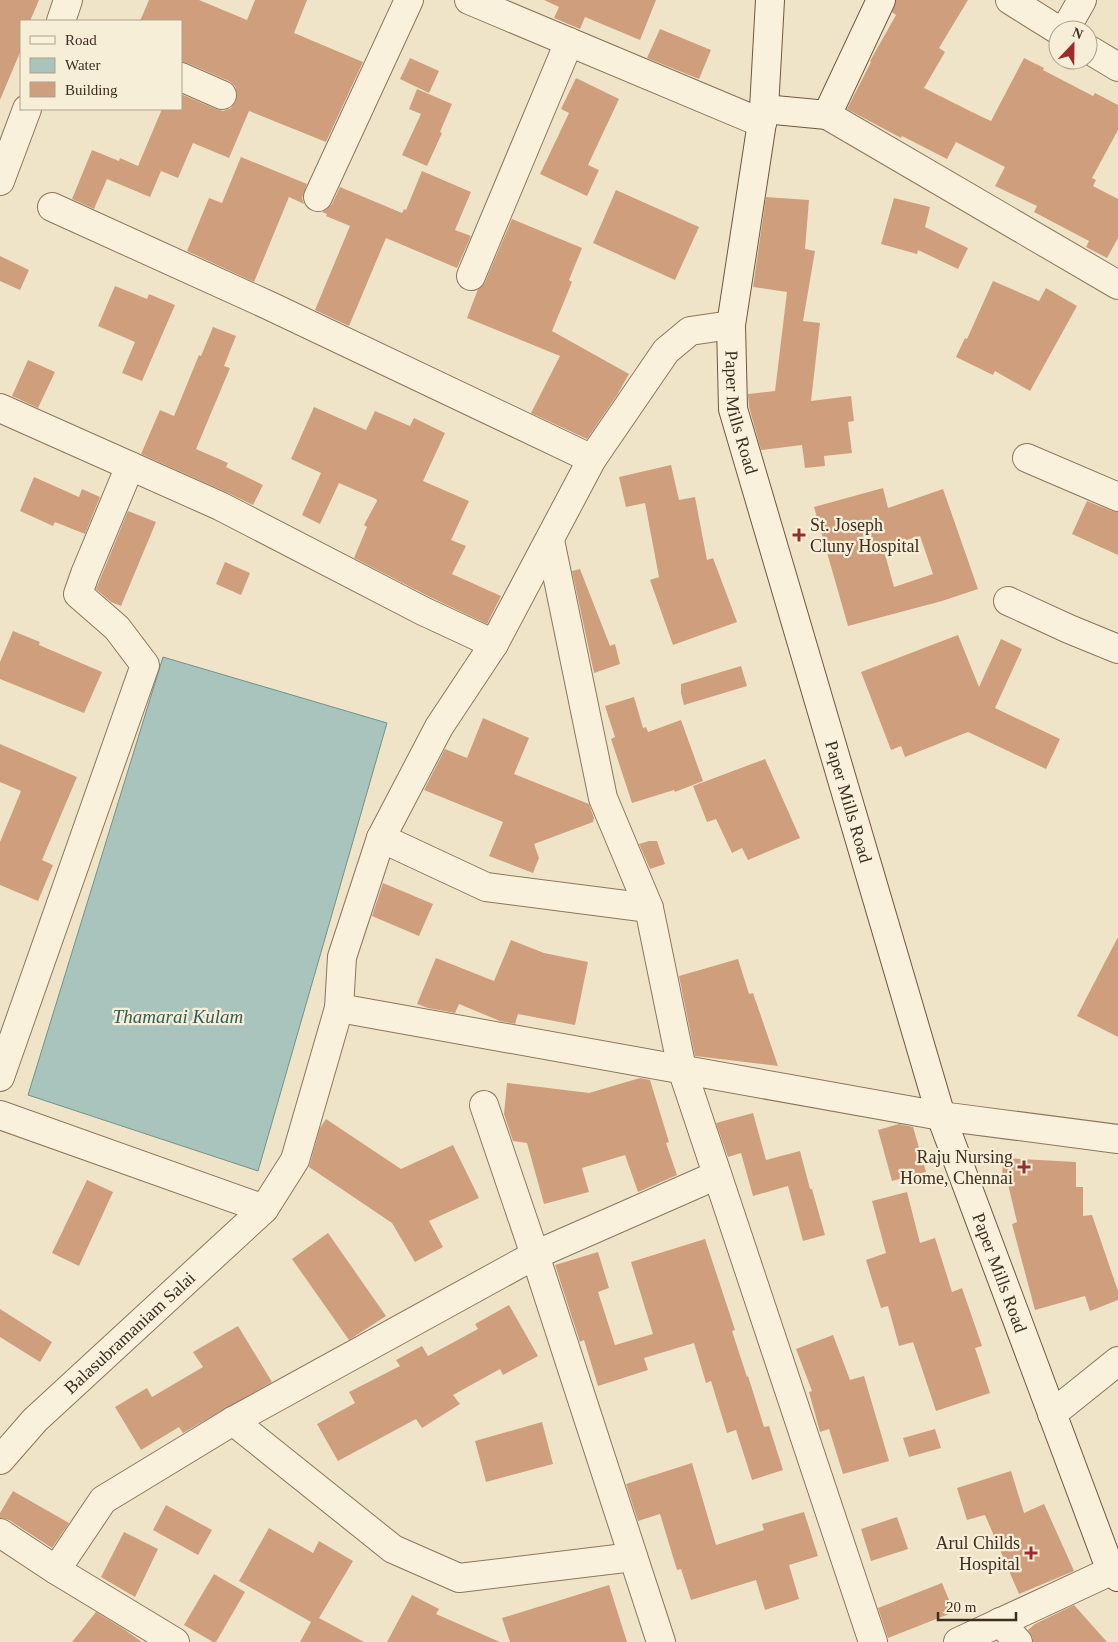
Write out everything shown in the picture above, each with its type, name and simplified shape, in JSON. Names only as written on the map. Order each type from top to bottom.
[{"type":"street","points":[[61,20],[68,0]]},
{"type":"street","points":[[318,198],[409,0]]},
{"type":"street","points":[[469,0],[569,42],[763,116],[827,115],[1118,285]]},
{"type":"street","name":"Paper Mills Road","points":[[770,0],[763,116],[731,324],[733,409],[941,1116],[1114,1574]]},
{"type":"street","points":[[827,115],[881,0]]},
{"type":"street","points":[[1010,0],[1048,24]]},
{"type":"street","points":[[1071,20],[1082,0]]},
{"type":"street","points":[[471,276],[569,42]]},
{"type":"street","points":[[1098,55],[1118,67]]},
{"type":"street","points":[[182,76],[222,95]]},
{"type":"street","points":[[0,181],[27,110]]},
{"type":"street","points":[[52,206],[270,306],[592,459]]},
{"type":"street","name":"Balasubramaniam Salai","points":[[0,1460],[35,1420],[264,1209],[295,1160],[339,1008],[342,957],[381,838],[439,727],[494,644],[592,459],[666,351],[690,331],[731,324]]},
{"type":"street","points":[[0,408],[220,506],[423,611],[494,644]]},
{"type":"street","points":[[1027,458],[1118,497]]},
{"type":"street","points":[[0,1078],[145,665],[117,628],[78,594],[130,466]]},
{"type":"street","points":[[550,540],[603,798],[649,908],[682,1069],[873,1642]]},
{"type":"street","points":[[1008,601],[1118,649]]},
{"type":"street","points":[[381,838],[486,887],[649,908]]},
{"type":"street","points":[[339,1008],[941,1116],[1118,1139]]},
{"type":"street","points":[[484,1105],[662,1642]]},
{"type":"street","points":[[0,1115],[264,1209]]},
{"type":"street","points":[[56,1570],[103,1500],[233,1421],[535,1255],[717,1175]]},
{"type":"street","points":[[1052,1414],[1118,1360]]},
{"type":"street","points":[[233,1421],[393,1549],[459,1578],[633,1557]]},
{"type":"street","points":[[0,1533],[56,1570],[175,1642]]},
{"type":"street","points":[[958,1642],[1000,1622],[1114,1574]]},
{"type":"street","points":[[1000,1622],[1018,1642]]},
{"type":"water","name":"Thamarai Kulam","points":[[163,657],[387,723],[258,1171],[28,1095]]},
{"type":"building","points":[[0,0],[39,0],[30,20],[20,20],[20,52],[0,100]]},
{"type":"building","points":[[149,0],[199,0],[247,20],[255,0],[307,0],[294,33],[363,62],[326,142],[249,111],[229,158],[193,143],[178,178],[161,171],[150,197],[107,179],[94,209],[72,199],[92,150],[119,161],[120,158],[138,166],[162,110],[182,110],[182,94],[223,111],[231,108],[236,101],[237,93],[235,86],[229,81],[182,62],[182,20],[140,20]]},
{"type":"building","points":[[544,0],[656,0],[640,40],[585,17],[580,29],[554,18],[559,7]]},
{"type":"building","points":[[896,0],[968,0],[939,48],[945,52],[924,88],[978,115],[991,121],[1024,58],[1093,96],[1095,93],[1118,105],[1118,130],[1092,178],[1096,180],[1093,186],[1118,199],[1118,238],[1107,258],[1086,247],[1089,241],[1034,212],[1037,206],[995,186],[1005,167],[956,142],[947,159],[902,136],[901,138],[847,109],[870,61],[896,15],[892,12]]},
{"type":"building","points":[[660,29],[711,50],[699,79],[647,58]]},
{"type":"building","points":[[410,58],[439,71],[429,93],[400,79]]},
{"type":"building","points":[[576,78],[619,99],[588,165],[599,170],[587,196],[540,174],[569,113],[561,109]]},
{"type":"building","points":[[417,89],[452,104],[440,132],[442,133],[427,166],[402,155],[421,114],[409,109]]},
{"type":"building","points":[[241,157],[307,184],[302,198],[304,204],[289,197],[254,282],[187,251],[209,198],[222,203]]},
{"type":"building","points":[[422,171],[471,192],[455,230],[471,236],[457,268],[386,238],[349,326],[315,310],[350,226],[326,216],[327,214],[322,212],[332,204],[340,187],[402,213],[404,209],[406,210]]},
{"type":"building","points":[[616,190],[699,227],[675,280],[593,243]]},
{"type":"building","points":[[766,197],[809,200],[805,249],[815,251],[803,321],[820,323],[811,401],[851,396],[854,421],[848,422],[852,453],[824,456],[825,466],[805,468],[802,445],[761,450],[749,407],[748,394],[775,391],[787,292],[753,287]]},
{"type":"building","points":[[894,198],[930,207],[925,227],[968,248],[958,269],[918,250],[917,254],[881,244]]},
{"type":"building","points":[[512,219],[582,248],[569,280],[572,282],[552,331],[629,374],[587,439],[531,413],[560,356],[467,318],[478,289],[485,282]]},
{"type":"building","points":[[0,256],[29,270],[20,290],[0,281]]},
{"type":"building","points":[[993,281],[1039,301],[1046,288],[1077,306],[1030,391],[995,371],[993,375],[956,357],[965,338],[967,339]]},
{"type":"building","points":[[115,286],[147,299],[149,294],[175,305],[142,381],[122,373],[135,342],[98,326]]},
{"type":"building","points":[[213,327],[236,336],[224,366],[230,368],[196,449],[228,463],[226,467],[263,485],[253,505],[141,454],[160,410],[174,416],[199,355],[201,356]]},
{"type":"building","points":[[28,360],[55,372],[38,408],[12,396]]},
{"type":"building","points":[[314,407],[366,430],[375,411],[410,426],[414,418],[445,433],[423,481],[469,501],[451,540],[466,546],[452,574],[501,596],[487,624],[354,558],[367,527],[364,525],[377,501],[376,499],[339,483],[320,524],[302,515],[321,473],[291,459]]},
{"type":"building","points":[[671,465],[679,500],[695,497],[707,560],[713,558],[737,622],[673,645],[650,580],[659,577],[645,503],[626,507],[619,477]]},
{"type":"building","points":[[34,477],[79,497],[82,489],[100,497],[85,534],[55,522],[53,526],[20,511]]},
{"type":"building","points":[[883,488],[888,508],[943,489],[978,589],[942,601],[848,626],[814,507]],"holes":[[[920,536],[933,574],[894,587],[883,547]]]},
{"type":"building","points":[[1087,501],[1118,512],[1118,555],[1072,534]]},
{"type":"building","points":[[128,511],[156,522],[121,606],[111,602],[96,589]]},
{"type":"building","points":[[225,562],[250,573],[241,595],[216,584]]},
{"type":"building","points":[[580,569],[610,646],[615,644],[620,664],[594,673],[572,571]]},
{"type":"building","points":[[13,631],[40,642],[39,645],[102,672],[84,713],[0,679],[0,662]]},
{"type":"building","points":[[958,635],[979,687],[1001,639],[1022,649],[995,708],[1060,739],[1046,769],[968,732],[905,757],[901,746],[891,750],[861,672]]},
{"type":"building","points":[[741,666],[747,686],[684,705],[681,684]]},
{"type":"building","points":[[634,697],[643,728],[646,727],[648,732],[681,720],[703,781],[675,792],[674,790],[632,803],[611,739],[615,737],[605,706]]},
{"type":"building","points":[[483,718],[529,738],[514,774],[589,804],[594,818],[593,822],[534,844],[539,858],[533,873],[489,856],[503,822],[424,790],[445,749],[467,758]]},
{"type":"building","points":[[0,744],[77,777],[42,860],[53,865],[38,901],[0,885],[0,842],[21,791],[0,782]]},
{"type":"building","points":[[765,759],[800,838],[748,860],[742,848],[732,853],[716,819],[707,822],[693,786]]},
{"type":"building","points":[[657,841],[665,864],[650,869],[639,844]]},
{"type":"building","points":[[383,883],[433,904],[419,936],[372,916]]},
{"type":"building","points":[[1118,937],[1118,1037],[1077,1016]]},
{"type":"building","points":[[511,940],[544,953],[588,962],[575,1025],[518,1014],[515,1024],[500,1021],[459,1004],[455,1013],[417,1004],[436,958],[494,981]]},
{"type":"building","points":[[738,959],[749,994],[753,993],[778,1066],[695,1056],[679,976]]},
{"type":"building","points":[[640,1078],[650,1080],[669,1142],[666,1143],[677,1175],[638,1192],[625,1155],[582,1168],[589,1192],[544,1204],[527,1143],[513,1141],[504,1114],[507,1083],[589,1093]]},
{"type":"building","points":[[753,1113],[766,1160],[800,1151],[825,1235],[803,1241],[788,1186],[753,1196],[741,1153],[728,1157],[716,1123]]},
{"type":"building","points":[[326,1119],[401,1169],[453,1145],[479,1198],[429,1221],[443,1247],[415,1262],[392,1223],[309,1167],[320,1128]]},
{"type":"building","points":[[899,1124],[913,1127],[926,1172],[892,1181],[878,1130]]},
{"type":"building","points":[[1003,1158],[1076,1162],[1076,1187],[1083,1187],[1083,1216],[1092,1215],[1118,1291],[1118,1300],[1090,1311],[1085,1296],[1035,1310],[1012,1224],[1017,1222],[1007,1180],[1002,1180]]},
{"type":"building","points":[[87,1180],[113,1192],[79,1266],[52,1253]]},
{"type":"building","points":[[907,1192],[920,1243],[935,1238],[952,1292],[962,1288],[982,1346],[975,1348],[990,1393],[936,1411],[913,1342],[899,1346],[888,1306],[881,1308],[866,1260],[886,1253],[872,1201]]},
{"type":"building","points":[[328,1233],[386,1316],[349,1340],[292,1259]]},
{"type":"building","points":[[705,1239],[735,1330],[732,1331],[747,1377],[764,1427],[769,1426],[783,1470],[752,1480],[736,1430],[727,1433],[711,1381],[706,1383],[694,1343],[644,1358],[648,1370],[598,1386],[584,1340],[580,1342],[555,1265],[598,1252],[609,1288],[598,1292],[615,1345],[653,1334],[631,1262]]},
{"type":"building","points":[[509,1305],[538,1356],[503,1375],[500,1369],[453,1395],[460,1404],[422,1428],[416,1419],[338,1461],[317,1424],[355,1403],[349,1392],[400,1366],[396,1360],[422,1346],[428,1356],[478,1329],[475,1324]]},
{"type":"building","points":[[0,1309],[52,1342],[40,1362],[0,1337]]},
{"type":"building","points":[[238,1326],[272,1382],[183,1433],[179,1427],[141,1450],[115,1407],[147,1388],[152,1397],[203,1367],[193,1352]]},
{"type":"building","points":[[833,1335],[850,1380],[864,1376],[889,1461],[843,1474],[829,1429],[820,1432],[809,1392],[812,1391],[796,1349]]},
{"type":"building","points":[[542,1422],[553,1464],[486,1482],[475,1441]]},
{"type":"building","points":[[935,1429],[941,1448],[909,1457],[903,1438]]},
{"type":"building","points":[[692,1463],[716,1545],[764,1530],[762,1524],[804,1512],[818,1556],[789,1565],[799,1599],[765,1610],[756,1580],[691,1600],[681,1569],[677,1570],[660,1514],[638,1521],[626,1484]]},
{"type":"building","points":[[1011,1471],[1024,1513],[1044,1504],[1074,1571],[1019,1594],[985,1515],[967,1520],[957,1488]]},
{"type":"building","points":[[13,1491],[69,1523],[52,1548],[9,1520],[0,1518],[0,1513]]},
{"type":"building","points":[[166,1505],[212,1530],[198,1555],[153,1530]]},
{"type":"building","points":[[897,1517],[908,1549],[871,1561],[861,1529]]},
{"type":"building","points":[[269,1528],[313,1553],[319,1541],[353,1561],[319,1618],[364,1642],[300,1642],[311,1622],[239,1581]]},
{"type":"building","points":[[124,1532],[158,1549],[135,1597],[101,1577]]},
{"type":"building","points":[[214,1574],[245,1592],[216,1642],[184,1625]]},
{"type":"building","points":[[942,1583],[954,1612],[888,1638],[878,1608]]},
{"type":"building","points":[[609,1585],[627,1642],[510,1642],[502,1618]]},
{"type":"building","points":[[412,1595],[439,1609],[436,1614],[500,1642],[387,1642]]},
{"type":"building","points":[[1074,1605],[1107,1642],[1033,1642],[1033,1638],[1028,1630],[1035,1624]]},
{"type":"building","points":[[96,1612],[122,1628],[142,1642],[72,1642]]},
{"type":"place","name":"St. Joseph Cluny Hospital","points":[[799,535]]},
{"type":"place","name":"Raju Nursing Home, Chennai","points":[[1024,1167]]},
{"type":"place","name":"Arul Childs Hospital","points":[[1031,1553]]}]
